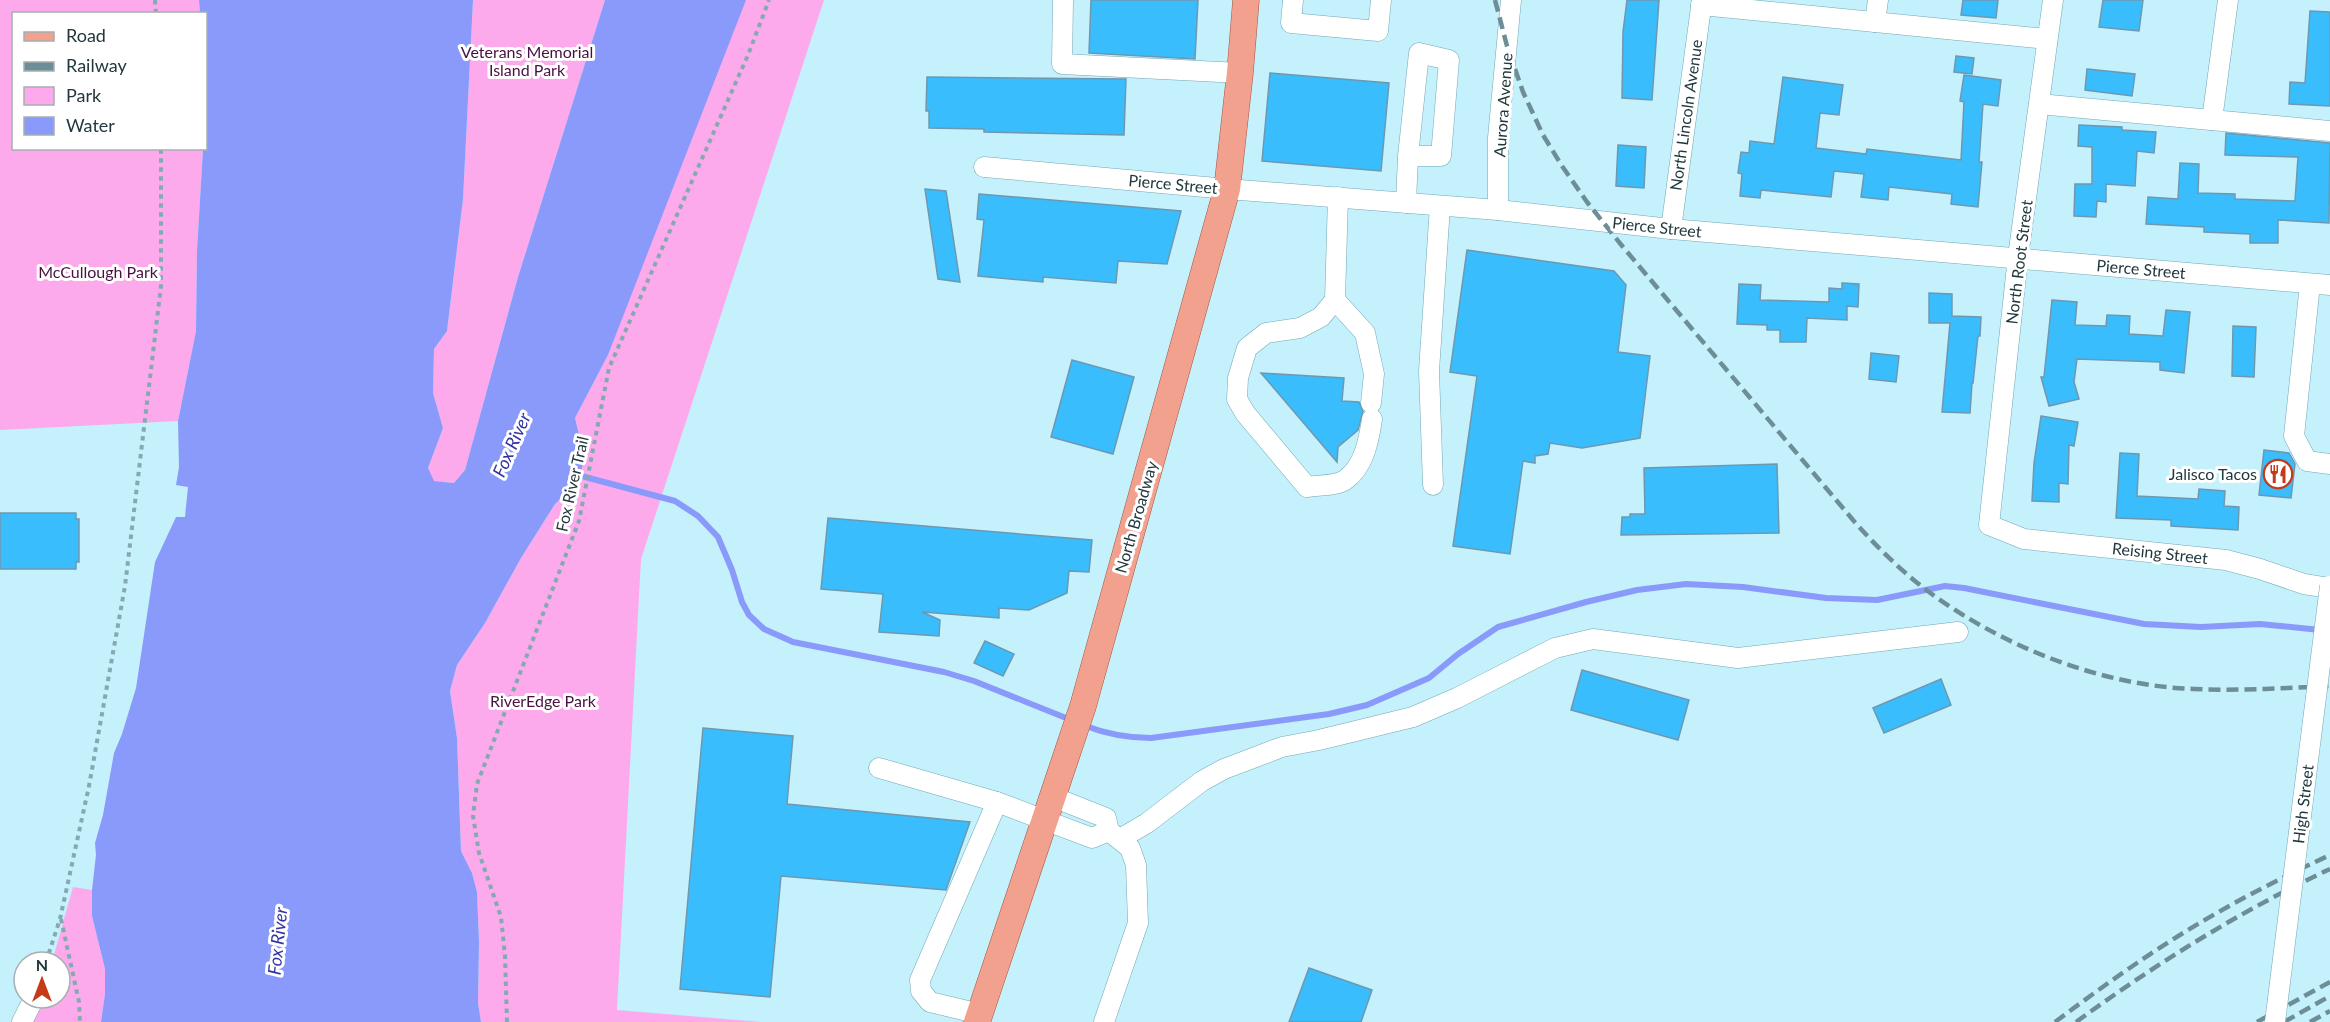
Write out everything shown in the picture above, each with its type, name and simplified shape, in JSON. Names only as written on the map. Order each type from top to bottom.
[{"type":"main road","name":"North Broadway","points":[[979,1018],[1083,706],[1227,189],[1246,0]]},
{"type":"street","points":[[1063,0],[1062,64],[1240,73]]},
{"type":"street","points":[[1293,0],[1291,23],[1378,31],[1381,0]]},
{"type":"street","name":"Aurora Avenue","points":[[1498,210],[1498,138],[1511,0]]},
{"type":"street","points":[[1875,22],[1878,0]]},
{"type":"street","name":"North Root Street","points":[[1989,525],[2018,257],[2053,0]]},
{"type":"street","points":[[2212,120],[2228,0]]},
{"type":"street","points":[[1701,2],[2048,39]]},
{"type":"street","name":"North Lincoln Avenue","points":[[1671,229],[1701,2]]},
{"type":"street","points":[[1406,203],[1408,156],[1419,53],[1449,60],[1441,156],[1408,156]]},
{"type":"street","points":[[2039,104],[2330,130]]},
{"type":"street","name":"Pierce Street","points":[[984,167],[1498,210],[1671,229],[2330,285]]},
{"type":"street","points":[[1335,300],[1365,333],[1374,374],[1371,411],[1360,463],[1344,481],[1307,487],[1245,413],[1237,399],[1238,378],[1247,348],[1266,333],[1300,328],[1321,317],[1335,300],[1338,197]]},
{"type":"street","points":[[1433,485],[1429,371],[1440,206]]},
{"type":"street","points":[[2310,284],[2294,436],[2307,461],[2330,464]]},
{"type":"street","name":"Reising Street","points":[[1989,525],[2024,539],[2226,560],[2260,568],[2304,584],[2330,587]]},
{"type":"street","name":"High Street","points":[[2275,1022],[2330,587]]},
{"type":"street","points":[[1050,808],[1073,833],[1092,838],[1115,835],[1147,823],[1202,782],[1224,769],[1282,747],[1413,717],[1457,698],[1556,648],[1593,639],[1737,658],[1958,632]]},
{"type":"street","points":[[879,768],[998,802],[1050,808],[1106,819],[1115,835],[1130,848],[1136,865],[1138,923],[1104,1022]]},
{"type":"street","points":[[979,1018],[930,1002],[921,991],[920,980],[998,802]]},
{"type":"path","name":"Fox River Trail","points":[[507,1022],[501,917],[479,853],[473,816],[477,784],[579,521],[609,368],[748,55],[769,0]]},
{"type":"path","points":[[50,950],[60,919],[89,786],[125,586],[161,286],[161,150]]},
{"type":"path","points":[[60,919],[79,1002],[80,1022]]},
{"type":"green space","name":"McCullough Park","points":[[0,0],[199,0],[200,12],[12,12],[12,150],[203,150],[197,251],[196,331],[178,421],[0,430]]},
{"type":"green space","name":"Veterans Memorial Island Park","points":[[473,0],[605,0],[518,277],[465,470],[454,483],[433,481],[428,468],[443,428],[433,393],[434,349],[447,331],[463,199]]},
{"type":"green space","name":"RiverEdge Park","points":[[738,0],[824,0],[641,559],[617,1010],[761,1022],[481,1022],[478,1003],[477,892],[472,873],[461,851],[457,738],[450,691],[457,665],[485,623],[521,558],[555,504],[565,495],[580,439],[575,418],[608,355]]},
{"type":"green space","points":[[73,887],[92,890],[92,916],[105,969],[105,994],[101,1022],[32,1022],[37,1010],[72,1010],[72,950],[55,950]]},
{"type":"water","name":"Fox River","points":[[199,0],[473,0],[463,199],[447,331],[434,349],[433,393],[443,428],[428,468],[434,481],[454,483],[465,470],[518,277],[605,0],[746,0],[608,355],[575,418],[580,439],[586,448],[577,492],[565,495],[555,504],[521,558],[485,623],[457,665],[450,691],[457,738],[461,851],[472,873],[477,892],[478,1003],[481,1022],[101,1022],[105,994],[105,969],[92,916],[95,843],[103,815],[114,753],[136,688],[155,562],[176,517],[185,517],[188,487],[176,485],[179,467],[178,421],[196,331],[197,251],[203,150],[207,150],[207,12],[200,12]]},
{"type":"building","points":[[1091,0],[1198,0],[1195,59],[1089,53]]},
{"type":"building","points":[[1627,0],[1659,0],[1652,100],[1622,98],[1623,32]]},
{"type":"building","points":[[1963,0],[1998,0],[1996,18],[1961,15]]},
{"type":"building","points":[[2103,0],[2143,0],[2139,31],[2099,27]]},
{"type":"building","points":[[2310,11],[2330,12],[2330,106],[2289,104],[2290,82],[2305,83]]},
{"type":"building","points":[[1956,56],[1974,58],[1972,74],[1954,72]]},
{"type":"building","points":[[2087,69],[2135,74],[2132,96],[2085,90]]},
{"type":"building","points":[[1270,73],[1389,83],[1381,171],[1262,161]]},
{"type":"building","points":[[1964,75],[2001,80],[1998,106],[1983,104],[1979,162],[1982,162],[1978,207],[1951,204],[1952,194],[1889,187],[1888,200],[1861,197],[1864,174],[1834,171],[1831,197],[1761,190],[1760,198],[1740,196],[1742,174],[1738,173],[1741,152],[1749,153],[1750,141],[1774,144],[1783,77],[1843,85],[1839,115],[1820,113],[1816,148],[1866,154],[1867,149],[1961,160],[1964,102],[1960,101]]},
{"type":"building","points":[[927,77],[1126,79],[1124,135],[984,132],[984,129],[929,128],[929,111],[926,111]]},
{"type":"building","points":[[2079,125],[2122,127],[2122,130],[2156,132],[2154,153],[2137,151],[2135,186],[2106,184],[2106,202],[2097,201],[2096,217],[2074,216],[2075,184],[2092,184],[2092,147],[2078,146]]},
{"type":"building","points":[[2226,133],[2330,143],[2329,223],[2278,220],[2278,243],[2250,243],[2250,234],[2204,232],[2204,227],[2146,224],[2148,197],[2178,199],[2180,163],[2199,164],[2198,193],[2235,194],[2235,199],[2295,201],[2298,157],[2225,155]]},
{"type":"building","points":[[1618,145],[1646,147],[1644,188],[1616,186]]},
{"type":"building","points":[[925,189],[946,191],[960,282],[938,279]]},
{"type":"building","points":[[979,194],[1181,211],[1167,264],[1118,261],[1116,283],[1043,277],[1043,282],[978,276],[984,220],[977,219]]},
{"type":"building","points":[[1467,250],[1614,271],[1626,285],[1618,352],[1650,356],[1640,438],[1582,448],[1550,443],[1548,454],[1535,456],[1535,463],[1523,461],[1510,554],[1453,546],[1477,376],[1450,372]]},
{"type":"building","points":[[1842,283],[1859,284],[1858,307],[1847,306],[1847,320],[1807,318],[1806,342],[1780,342],[1780,330],[1767,330],[1767,325],[1737,324],[1739,284],[1761,285],[1760,300],[1829,302],[1829,288],[1842,289]]},
{"type":"building","points":[[1929,293],[1952,294],[1952,316],[1981,317],[1970,413],[1942,412],[1950,323],[1929,323]]},
{"type":"building","points":[[2052,300],[2077,302],[2075,325],[2106,326],[2107,315],[2130,316],[2129,334],[2163,336],[2166,310],[2190,312],[2184,373],[2160,370],[2160,362],[2077,359],[2074,382],[2079,399],[2049,406],[2041,377],[2044,377]]},
{"type":"building","points":[[2233,326],[2256,327],[2254,377],[2232,376]]},
{"type":"building","points":[[1871,353],[1899,356],[1896,382],[1869,379]]},
{"type":"building","points":[[1072,360],[1134,377],[1113,454],[1051,437]]},
{"type":"building","points":[[1261,373],[1344,378],[1342,401],[1359,402],[1363,411],[1358,430],[1338,447],[1337,462]]},
{"type":"building","points":[[2041,416],[2078,422],[2074,446],[2069,445],[2068,484],[2059,483],[2059,502],[2032,501],[2034,463]]},
{"type":"building","name":"Jalisco Tacos","points":[[2264,450],[2289,453],[2295,464],[2291,498],[2259,495]]},
{"type":"building","points":[[2120,453],[2139,454],[2137,496],[2198,499],[2199,489],[2225,491],[2224,506],[2239,507],[2238,530],[2171,526],[2171,520],[2116,518]]},
{"type":"building","points":[[1777,464],[1779,533],[1621,535],[1622,517],[1630,517],[1630,514],[1645,514],[1644,468]]},
{"type":"building","points":[[0,513],[76,513],[76,519],[79,519],[79,562],[76,562],[76,569],[0,569]]},
{"type":"building","points":[[828,518],[1092,540],[1089,572],[1069,571],[1067,593],[1029,610],[999,608],[999,618],[922,612],[940,620],[939,636],[879,632],[883,594],[821,589]]},
{"type":"building","points":[[985,641],[1014,654],[1003,676],[974,663]]},
{"type":"building","points":[[1582,670],[1689,700],[1678,740],[1571,710]]},
{"type":"building","points":[[1941,679],[1951,705],[1884,733],[1873,708]]},
{"type":"building","points":[[703,728],[793,736],[787,804],[970,822],[946,890],[781,876],[770,997],[680,989]]},
{"type":"building","points":[[1309,968],[1372,990],[1361,1022],[1289,1022]]},
{"type":"waterway","points":[[574,474],[675,501],[698,516],[718,537],[742,602],[749,615],[764,629],[793,642],[944,672],[974,681],[1071,720]]},
{"type":"waterway","points":[[1083,725],[1116,735],[1151,738],[1329,714],[1367,705],[1429,678],[1458,654],[1498,627],[1637,590],[1686,584],[1743,587],[1826,598],[1877,600],[1945,586],[2144,624],[2201,627],[2260,624],[2320,630]]},
{"type":"railway","points":[[1495,0],[1507,46],[1523,92],[1543,135],[1587,202],[1853,520],[1887,556],[1915,581],[1985,628],[2052,659],[2087,671],[2158,686],[2194,689],[2330,686]]},
{"type":"railway","points":[[2055,1022],[2183,933],[2280,879],[2330,855]]},
{"type":"railway","points":[[2076,1022],[2199,940],[2264,902],[2330,869]]},
{"type":"railway","points":[[2257,1022],[2330,982]]},
{"type":"railway","points":[[2284,1022],[2330,996]]},
{"type":"railway","points":[[2310,1022],[2330,1011]]},
{"type":"place","name":"Jalisco Tacos","points":[[2278,474]]}]
